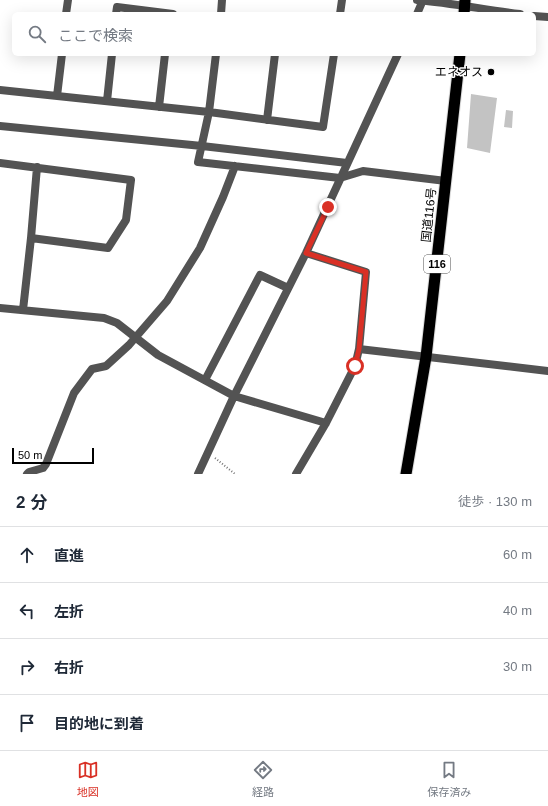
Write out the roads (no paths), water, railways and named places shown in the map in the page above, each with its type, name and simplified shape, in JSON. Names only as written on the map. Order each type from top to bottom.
[{"type":"highway","name":"国道116号","points":[[406,474],[426,357],[460,56]]},
{"type":"street","points":[[66,12],[68,0]]},
{"type":"street","points":[[221,12],[222,0]]},
{"type":"street","points":[[340,12],[342,0]]},
{"type":"street","points":[[417,0],[502,12]]},
{"type":"street","points":[[418,12],[423,0]]},
{"type":"street","points":[[116,12],[117,7],[154,12]]},
{"type":"street","points":[[536,16],[548,17]]},
{"type":"street","points":[[57,96],[62,56]]},
{"type":"street","points":[[107,101],[112,56]]},
{"type":"street","points":[[159,107],[165,56]]},
{"type":"street","points":[[216,56],[210,112],[198,162],[340,178],[363,171],[446,181]]},
{"type":"street","points":[[267,120],[275,56]]},
{"type":"street","points":[[0,90],[210,112],[323,127],[334,56]]},
{"type":"street","points":[[198,474],[234,396],[306,253],[397,56]]},
{"type":"street","points":[[0,126],[202,146],[347,163]]},
{"type":"street","points":[[0,162],[131,180],[126,220],[108,248],[31,238]]},
{"type":"street","points":[[27,474],[43,468],[46,464],[74,393],[92,369],[106,366],[136,337],[167,301],[200,248],[235,166]]},
{"type":"street","points":[[23,310],[37,167]]},
{"type":"street","points":[[296,474],[326,423],[355,366],[359,349],[366,272],[306,253]]},
{"type":"street","points":[[205,380],[260,275],[288,288]]},
{"type":"street","points":[[0,308],[104,318],[117,322],[158,355],[234,396],[326,423]]},
{"type":"street","points":[[359,349],[548,371]]},
{"type":"place","name":"エネオス","points":[[491,72]]}]
